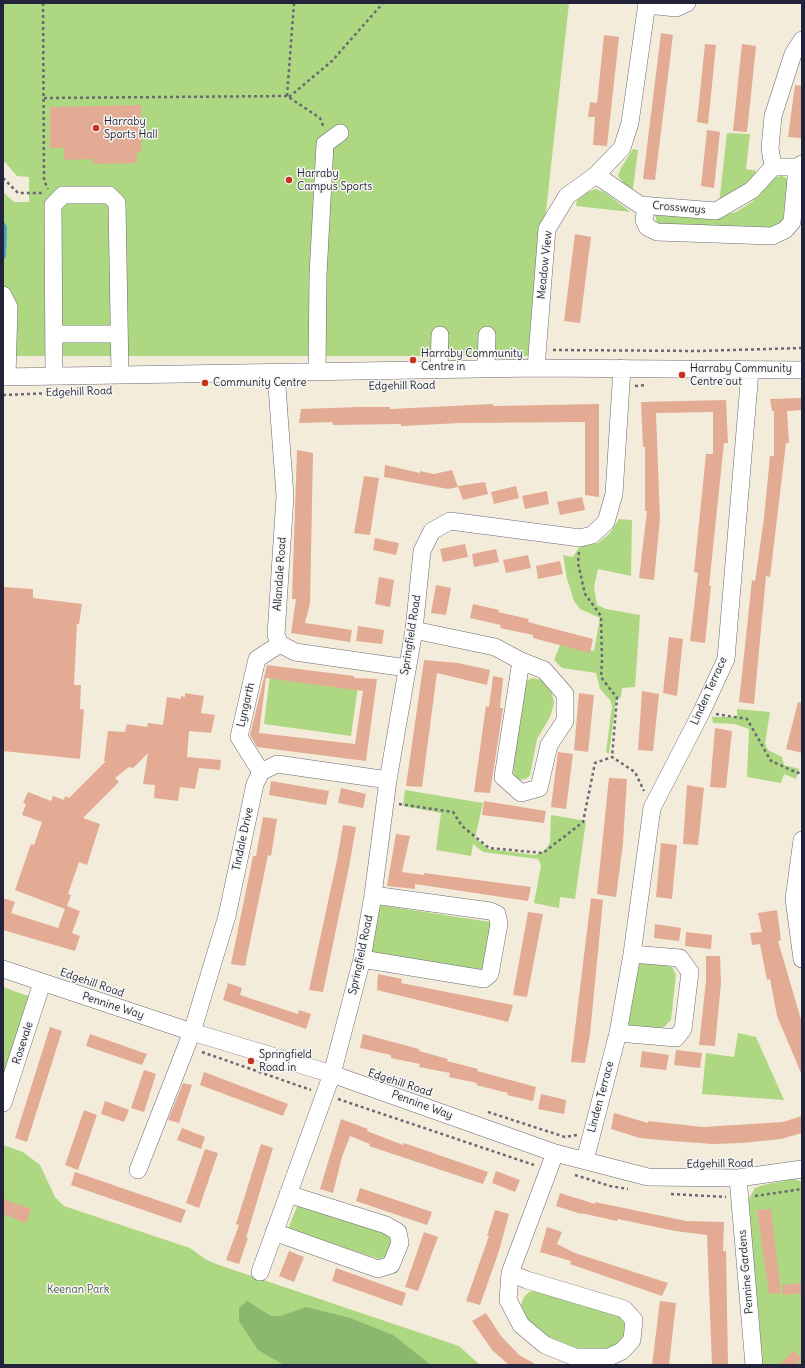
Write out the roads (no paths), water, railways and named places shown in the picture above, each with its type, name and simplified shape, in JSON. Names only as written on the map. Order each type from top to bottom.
[{"type":"street","points":[[647,4],[676,8],[687,3]]},
{"type":"street","name":"Meadow View","points":[[536,368],[547,229],[568,196],[596,175],[622,148],[630,123],[647,4]]},
{"type":"street","points":[[646,205],[644,220],[647,227],[657,232],[772,236],[785,230],[792,222],[799,166],[773,167],[770,148],[773,116],[793,54],[802,40]]},
{"type":"street","points":[[317,372],[320,236],[325,144],[334,137]]},
{"type":"street","name":"Crossways","points":[[596,175],[640,205],[716,211],[752,190],[773,167]]},
{"type":"street","points":[[54,376],[53,204],[63,195],[109,195],[117,203],[120,375]]},
{"type":"street","points":[[3,295],[9,307],[5,377]]},
{"type":"street","points":[[54,334],[119,334]]},
{"type":"street","points":[[439,370],[440,335]]},
{"type":"street","points":[[486,369],[487,335]]},
{"type":"street","name":"Edgehill Road","points":[[5,377],[536,368],[622,368],[750,371],[802,370]]},
{"type":"street","name":"Springfield Road","points":[[260,1272],[332,1074],[362,959],[373,895],[388,780],[414,630],[422,551],[432,531],[450,521],[580,538],[592,535],[606,522],[614,494],[622,368]]},
{"type":"street","name":"Linden Terrace","points":[[585,1160],[618,1033],[632,954],[652,808],[702,711],[726,658],[750,371]]},
{"type":"street","name":"Allandale Road","points":[[276,373],[285,496],[276,635],[280,644]]},
{"type":"street","points":[[414,630],[495,647],[521,661],[544,670],[565,694],[565,721],[549,745],[539,788],[521,793],[503,777],[521,661]]},
{"type":"street","points":[[280,644],[295,652],[407,668]]},
{"type":"street","name":"Lyngarth","points":[[261,772],[239,737],[257,659],[280,644]]},
{"type":"street","points":[[261,772],[277,764],[388,780]]},
{"type":"street","name":"Tindale Drive","points":[[138,1170],[192,1032],[226,916],[255,784],[261,772]]},
{"type":"street","points":[[802,840],[794,899],[802,959]]},
{"type":"street","points":[[362,959],[484,979],[490,974],[499,924],[497,914],[490,911],[373,895]]},
{"type":"street","points":[[618,1033],[676,1038],[684,1029],[690,972],[680,958],[632,954]]},
{"type":"street","name":"Pennine Way","points":[[3,969],[192,1032],[332,1074],[554,1153],[648,1177],[738,1178],[802,1169]]},
{"type":"street","name":"Rosevale","points":[[3,1103],[42,983]]},
{"type":"street","points":[[510,1273],[527,1280],[624,1309],[634,1320],[632,1340],[622,1351],[609,1357],[575,1357],[545,1345],[521,1325],[508,1300],[510,1273],[554,1153]]},
{"type":"street","name":"Pennine Gardens","points":[[738,1178],[754,1365]]},
{"type":"street","points":[[274,1232],[378,1269],[391,1265],[400,1243],[398,1232],[386,1225],[288,1194]]},
{"type":"water","points":[[3,220],[7,227],[6,256],[3,261]]},
{"type":"place","name":"Harraby Sports Hall","points":[[96,128]]},
{"type":"place","name":"Harraby Campus Sports","points":[[289,180]]},
{"type":"place","name":"Harraby Community Centre in","points":[[413,360]]},
{"type":"place","name":"Harraby Community Centre out","points":[[682,375]]},
{"type":"place","name":"Community Centre","points":[[205,383]]},
{"type":"place","name":"Springfield Road in","points":[[251,1061]]},
{"type":"park label","name":"Keenan Park","points":[[78,1290]]}]
